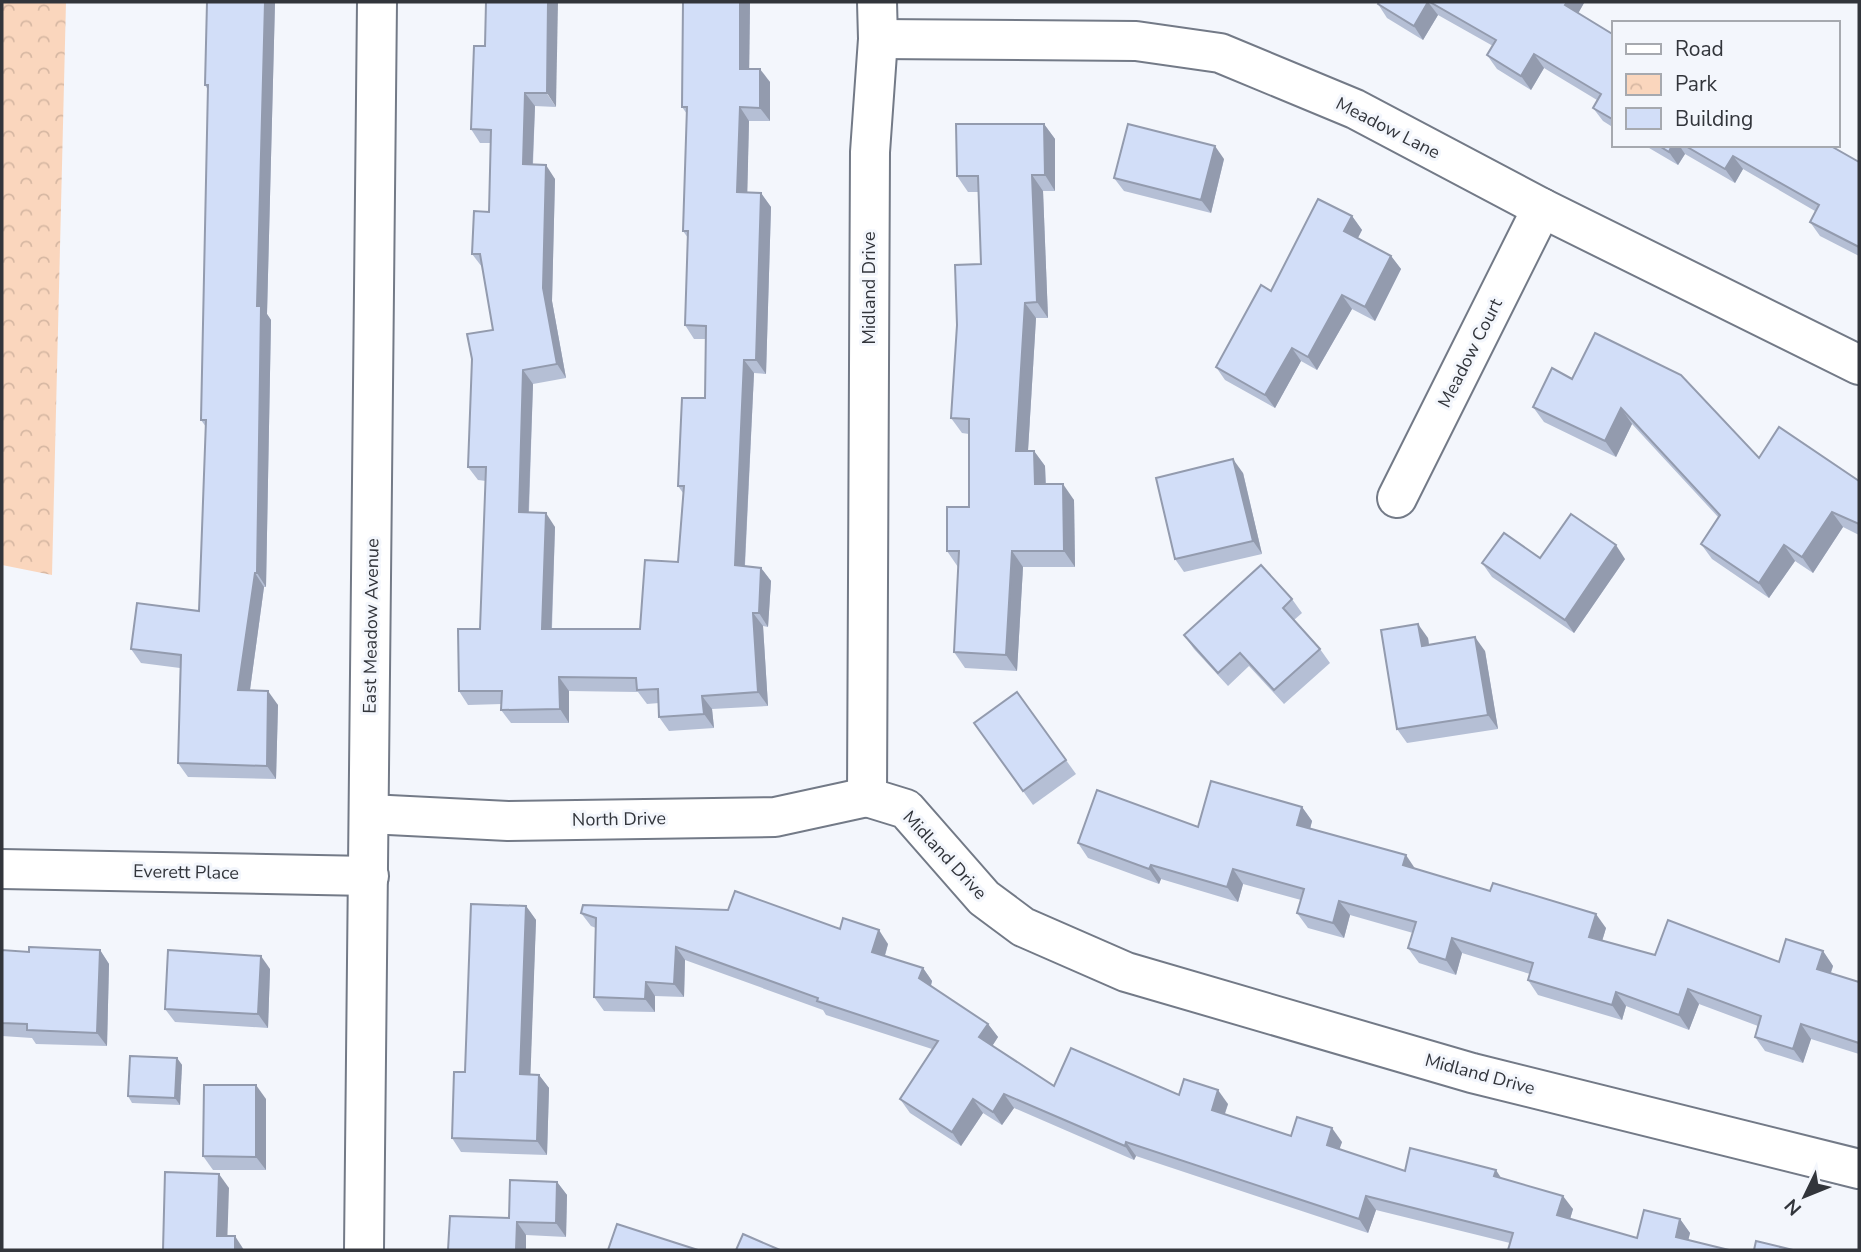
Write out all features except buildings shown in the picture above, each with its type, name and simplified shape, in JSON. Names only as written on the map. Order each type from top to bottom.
[{"type":"street","name":"East Meadow Avenue","points":[[364,1250],[377,2]]},
{"type":"street","name":"Meadow Lane","points":[[877,20],[1136,41],[1220,53],[1355,109],[1542,208],[1859,365]]},
{"type":"street","name":"Midland Drive","points":[[877,20],[870,152],[867,797],[906,809],[984,898],[1023,927],[1126,972],[1472,1073],[1859,1169]]},
{"type":"street","name":"Meadow Court","points":[[1397,498],[1542,208]]},
{"type":"street","name":"North Drive","points":[[369,814],[508,821],[775,817],[867,797]]},
{"type":"street","name":"Everett Place","points":[[2,869],[369,876]]},
{"type":"green space","points":[[2,2],[66,2],[52,575],[2,565]]}]
